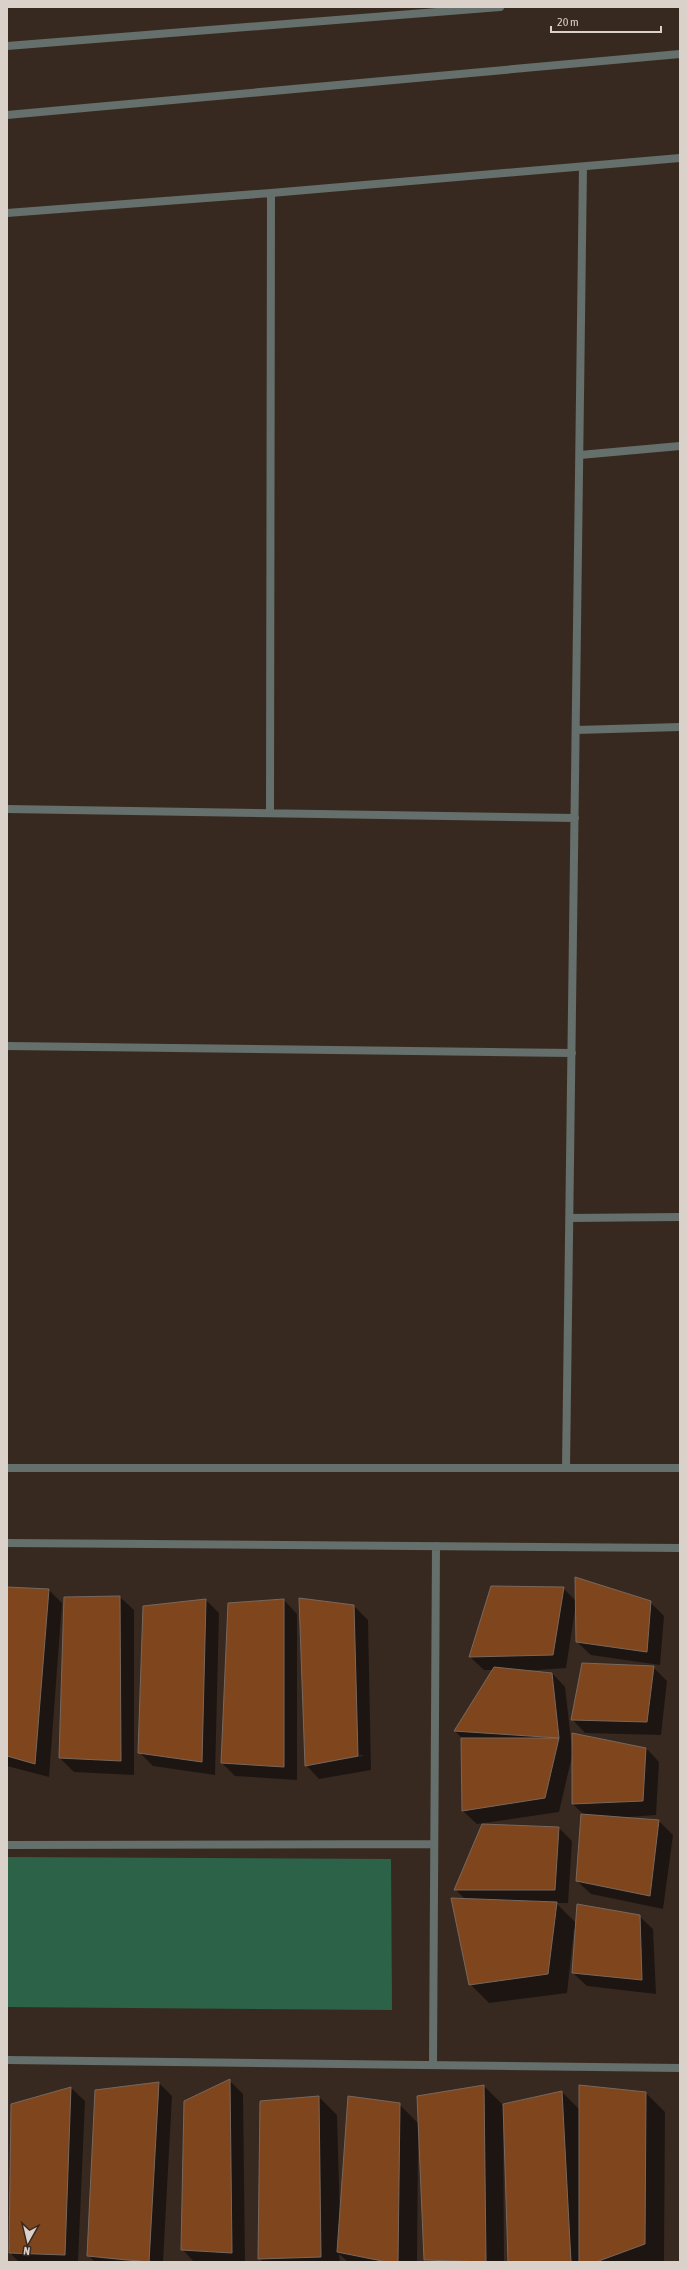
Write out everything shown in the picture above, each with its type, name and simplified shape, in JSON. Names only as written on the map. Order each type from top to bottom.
[{"type":"street","points":[[7,46],[500,7]]},
{"type":"street","points":[[7,115],[680,54]]},
{"type":"street","points":[[7,213],[271,193],[680,158]]},
{"type":"street","points":[[566,1468],[583,167]]},
{"type":"street","points":[[270,813],[271,193]]},
{"type":"street","points":[[580,455],[680,446]]},
{"type":"street","points":[[576,730],[680,727]]},
{"type":"street","points":[[7,809],[575,818]]},
{"type":"street","points":[[7,1046],[572,1053]]},
{"type":"street","points":[[570,1218],[680,1217]]},
{"type":"street","points":[[7,1468],[680,1468]]},
{"type":"street","points":[[7,1543],[680,1548]]},
{"type":"street","points":[[433,2065],[436,1546]]},
{"type":"street","points":[[7,1845],[434,1844]]},
{"type":"street","points":[[7,2060],[680,2068]]},
{"type":"green space","points":[[7,1857],[391,1859],[392,2010],[7,2007]]},
{"type":"building","points":[[575,1577],[651,1601],[647,1652],[576,1642]]},
{"type":"building","points":[[491,1586],[564,1587],[553,1655],[469,1657]]},
{"type":"building","points":[[7,1587],[49,1589],[35,1764],[7,1756]]},
{"type":"building","points":[[120,1596],[121,1761],[59,1758],[64,1597]]},
{"type":"building","points":[[299,1598],[354,1605],[358,1756],[305,1766]]},
{"type":"building","points":[[206,1599],[202,1762],[138,1753],[143,1606]]},
{"type":"building","points":[[284,1599],[284,1767],[221,1763],[228,1603]]},
{"type":"building","points":[[582,1663],[654,1666],[647,1722],[571,1720]]},
{"type":"building","points":[[494,1667],[552,1673],[559,1738],[454,1731]]},
{"type":"building","points":[[572,1733],[646,1748],[643,1801],[572,1804]]},
{"type":"building","points":[[461,1738],[559,1738],[545,1798],[462,1811]]},
{"type":"building","points":[[581,1814],[659,1820],[650,1896],[576,1881]]},
{"type":"building","points":[[482,1824],[559,1827],[555,1890],[454,1890]]},
{"type":"building","points":[[451,1898],[557,1902],[548,1974],[469,1985]]},
{"type":"building","points":[[577,1904],[640,1915],[642,1980],[572,1973]]},
{"type":"building","points":[[230,2079],[232,2253],[181,2250],[184,2101]]},
{"type":"building","points":[[159,2082],[149,2262],[87,2256],[95,2090]]},
{"type":"building","points":[[484,2085],[486,2262],[424,2260],[417,2096]]},
{"type":"building","points":[[579,2085],[646,2092],[645,2244],[596,2262],[579,2262]]},
{"type":"building","points":[[71,2087],[65,2255],[9,2253],[11,2104]]},
{"type":"building","points":[[562,2091],[571,2262],[508,2262],[503,2104]]},
{"type":"building","points":[[319,2096],[321,2257],[258,2259],[260,2101]]},
{"type":"building","points":[[348,2096],[400,2103],[398,2262],[387,2262],[337,2252]]}]
